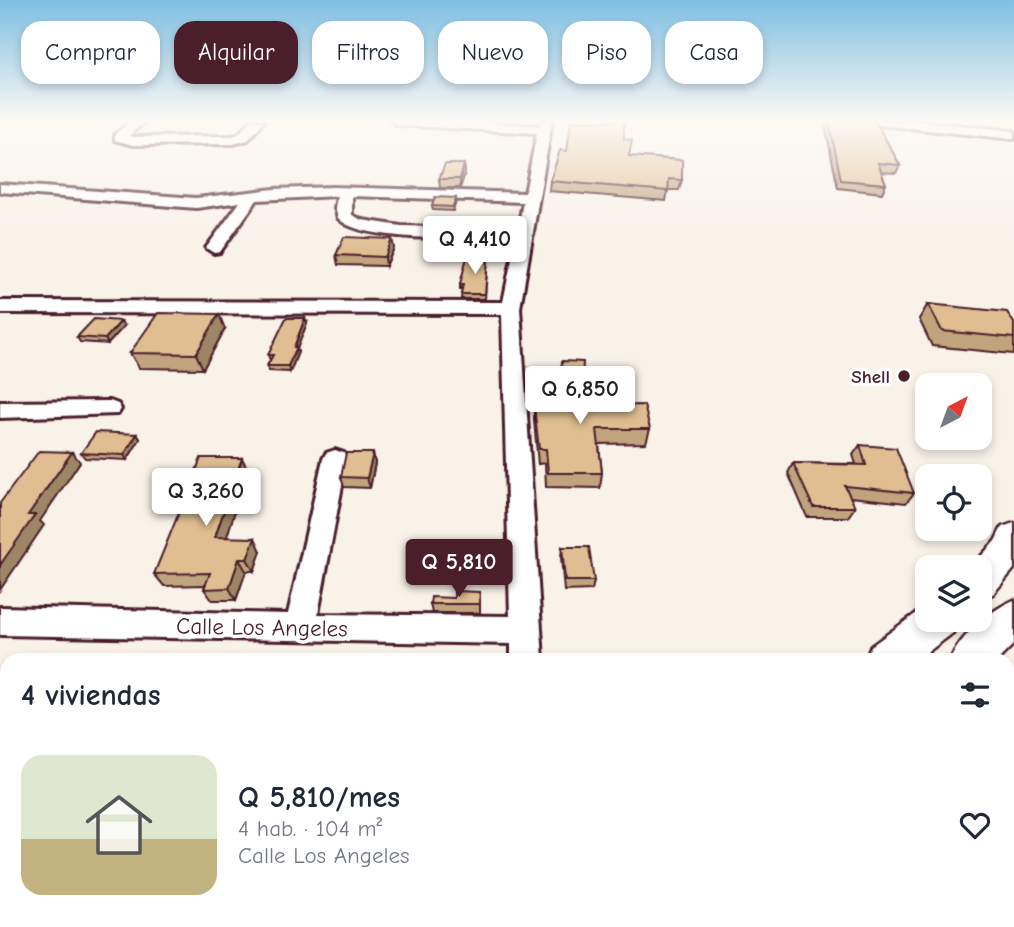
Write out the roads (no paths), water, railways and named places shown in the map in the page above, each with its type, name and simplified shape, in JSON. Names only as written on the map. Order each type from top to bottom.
[{"type":"main road","points":[[992,569],[1008,551],[1014,537]]},
{"type":"main road","points":[[977,653],[1014,618]]},
{"type":"main road","points":[[894,653],[923,632]]},
{"type":"street","points":[[526,653],[511,308],[538,164]]},
{"type":"street","points":[[0,188],[196,203],[298,191],[531,198]]},
{"type":"street","points":[[346,191],[342,209],[346,218],[356,226],[403,231],[525,234]]},
{"type":"street","points":[[214,248],[251,197]]},
{"type":"street","points":[[3,309],[511,308]]},
{"type":"street","points":[[0,410],[110,409]]},
{"type":"street","points":[[300,628],[335,459]]},
{"type":"street","name":"Calle Los Angeles","points":[[0,621],[524,630]]},
{"type":"place","name":"Shell","points":[[904,376]]}]
